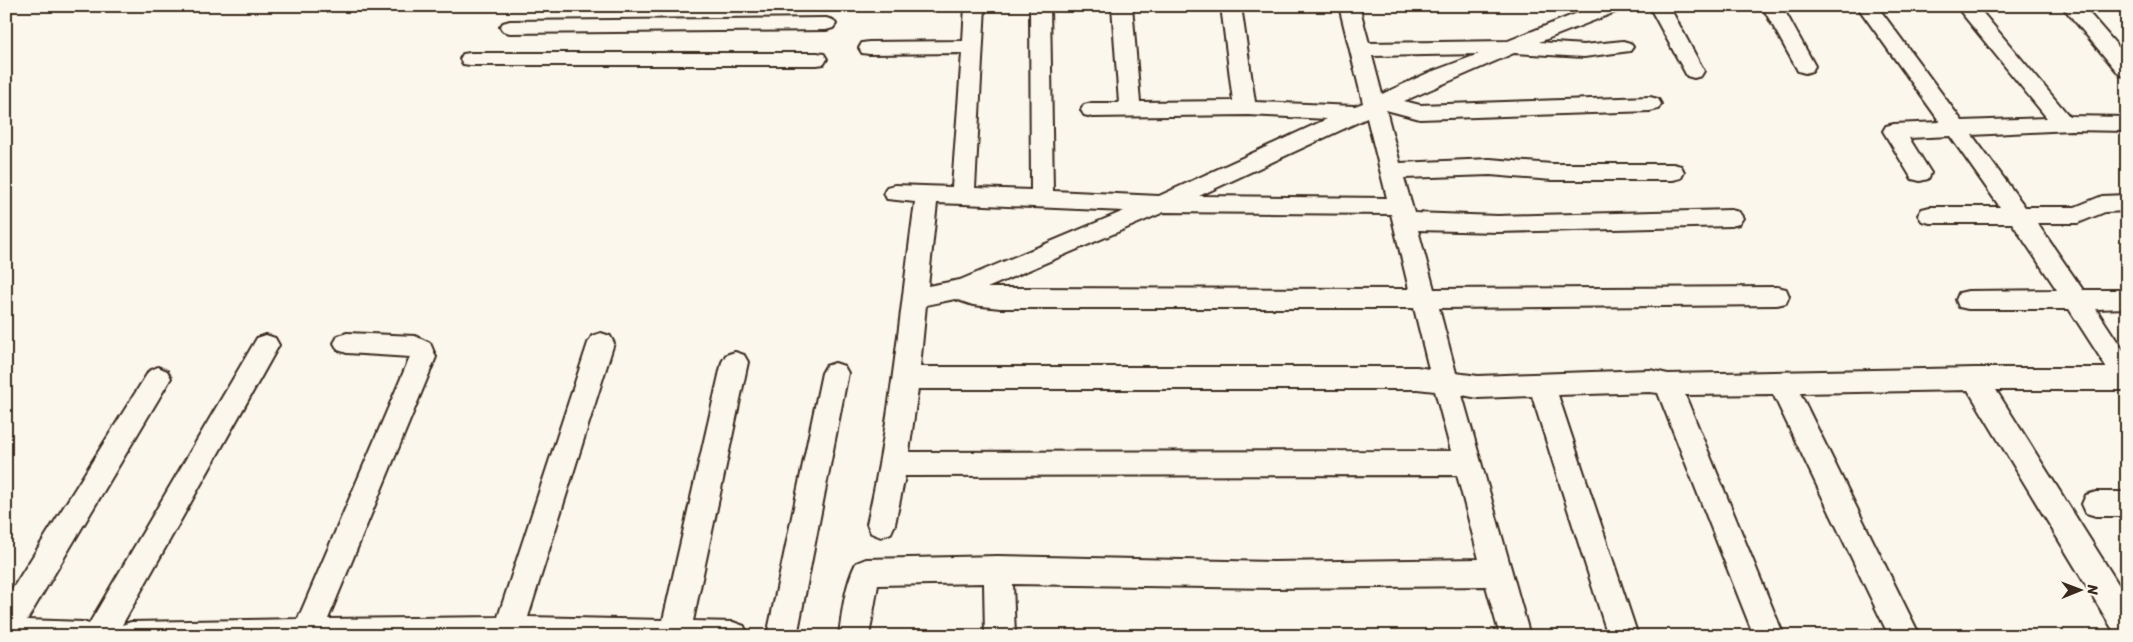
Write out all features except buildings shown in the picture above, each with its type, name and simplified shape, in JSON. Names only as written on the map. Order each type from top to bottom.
[{"type":"street","points":[[495,59],[521,6]]},
{"type":"street","points":[[963,196],[975,6]]},
{"type":"street","points":[[1040,6],[1042,199]]},
{"type":"street","points":[[1122,6],[1130,110]]},
{"type":"street","points":[[1231,6],[1244,102],[1248,108]]},
{"type":"street","points":[[1349,6],[1361,50],[1373,107],[1392,171],[1445,381],[1469,463],[1514,636]]},
{"type":"street","points":[[914,298],[957,290],[1162,204],[1435,78],[1479,62],[1614,6]]},
{"type":"street","points":[[1658,6],[1694,71]]},
{"type":"street","points":[[1772,6],[1805,66]]},
{"type":"street","points":[[1867,6],[1954,129],[2018,214],[2127,379]]},
{"type":"street","points":[[1966,6],[2059,120],[2068,124]]},
{"type":"street","points":[[2072,6],[2127,70]]},
{"type":"street","points":[[470,60],[495,59],[816,68],[828,15],[510,27]]},
{"type":"street","points":[[869,48],[972,47]]},
{"type":"street","points":[[1361,50],[1512,47],[1584,50],[1623,47]]},
{"type":"street","points":[[1092,110],[1248,108],[1258,110],[1373,107],[1420,112],[1650,104]]},
{"type":"street","points":[[1920,173],[1894,130],[2068,124],[2127,124]]},
{"type":"street","points":[[1392,171],[1490,166],[1552,172],[1673,172]]},
{"type":"street","points":[[894,193],[1403,213],[1498,224],[1732,218]]},
{"type":"street","points":[[881,524],[894,464],[906,383],[927,194]]},
{"type":"street","points":[[1930,215],[2083,214],[2102,204],[2127,203]]},
{"type":"street","points":[[957,290],[973,296],[1000,299],[1681,298],[1777,296]]},
{"type":"street","points":[[1968,300],[2127,299]]},
{"type":"street","points":[[307,635],[423,357],[422,350],[415,346],[347,343]]},
{"type":"street","points":[[507,634],[601,343]]},
{"type":"street","points":[[99,636],[266,345]]},
{"type":"street","points":[[675,634],[735,362]]},
{"type":"street","points":[[782,636],[835,374]]},
{"type":"street","points":[[6,627],[158,378]]},
{"type":"street","points":[[906,383],[920,378],[1417,378],[1478,387],[1650,381],[1668,385],[1975,379],[2127,379]]},
{"type":"street","points":[[1975,379],[2127,626]]},
{"type":"street","points":[[1781,382],[1906,636]]},
{"type":"street","points":[[1542,385],[1623,636]]},
{"type":"street","points":[[1668,385],[1769,636]]},
{"type":"street","points":[[894,464],[1167,462],[1469,463]]},
{"type":"street","points":[[2096,504],[2127,504]]},
{"type":"street","points":[[854,636],[858,606],[866,572],[998,569],[1273,575],[1497,572]]},
{"type":"street","points":[[998,569],[1000,636]]},
{"type":"street","points":[[6,634],[83,636]]},
{"type":"street","points":[[131,636],[507,634],[732,636]]}]
